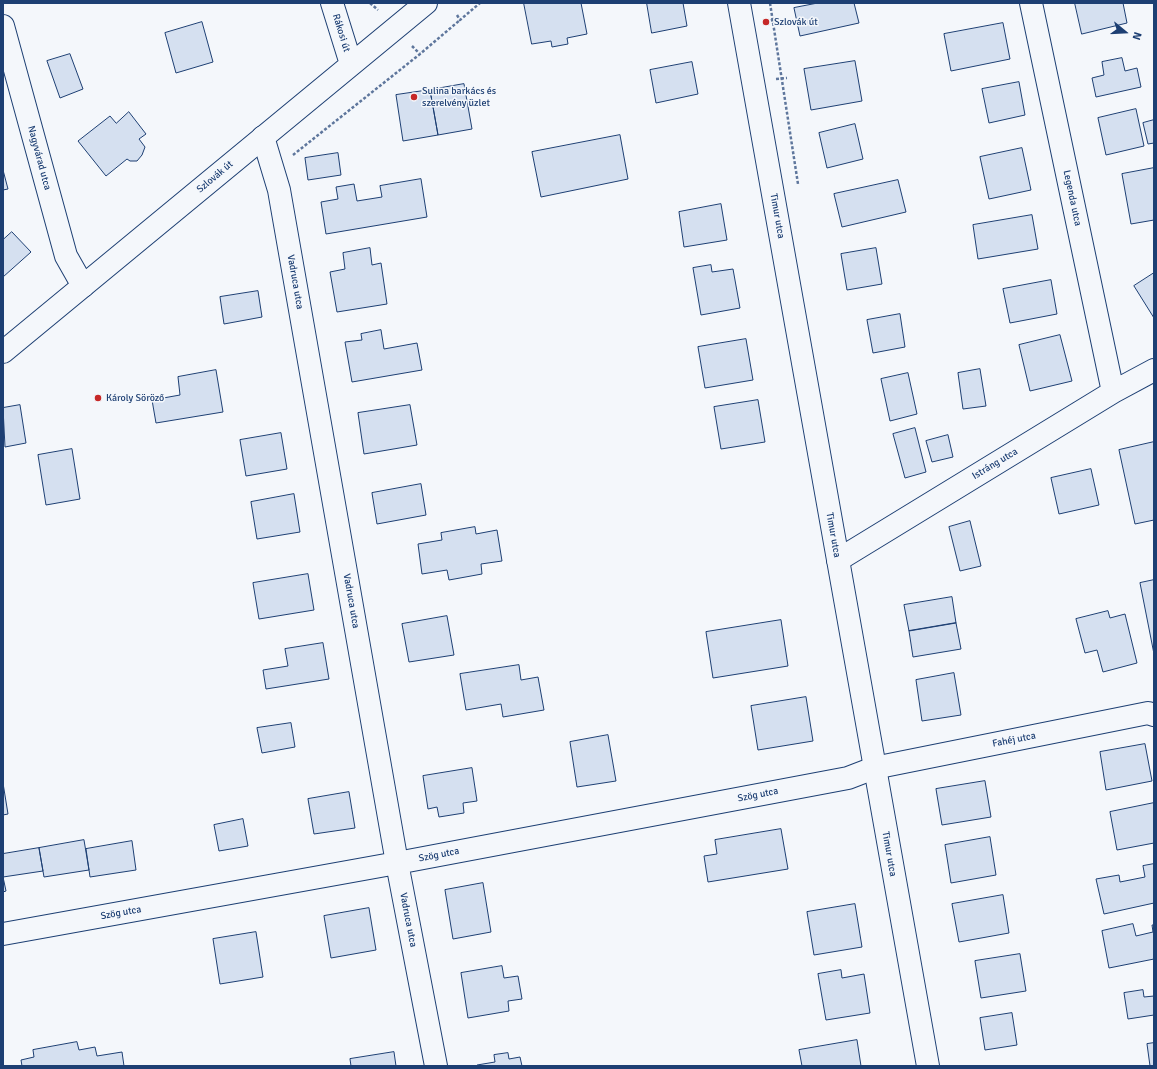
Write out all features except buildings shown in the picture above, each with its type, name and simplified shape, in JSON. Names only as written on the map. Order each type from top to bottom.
[{"type":"street","name":"Rákosi út","points":[[332,3],[351,64]]},
{"type":"street","name":"Szlovák út","points":[[3,352],[426,3]]},
{"type":"street","name":"Timur utca","points":[[739,3],[928,1066]]},
{"type":"street","name":"Legenda utca","points":[[1031,3],[1113,392]]},
{"type":"street","name":"Nagyvárad utca","points":[[3,26],[66,256],[83,286]]},
{"type":"street","name":"Vadruca utca","points":[[263,137],[279,190],[397,863],[436,1066]]},
{"type":"street","name":"Istráng utca","points":[[838,560],[1113,392],[1154,370]]},
{"type":"street","name":"Fahéj utca","points":[[874,768],[1148,713],[1154,715]]},
{"type":"street","name":"Szög utca","points":[[3,934],[397,863],[848,778],[874,768]]},
{"type":"path","points":[[273,171],[420,54],[480,3]]},
{"type":"path","points":[[457,15],[460,20]]},
{"type":"path","points":[[766,22],[776,20]]},
{"type":"path","points":[[775,79],[788,78]]},
{"type":"place","name":"Szlovák út","points":[[766,22]]},
{"type":"place","name":"Sulina barkács és szerelvény üzlet","points":[[414,97]]},
{"type":"place","name":"Károly Söröző","points":[[98,398]]}]
